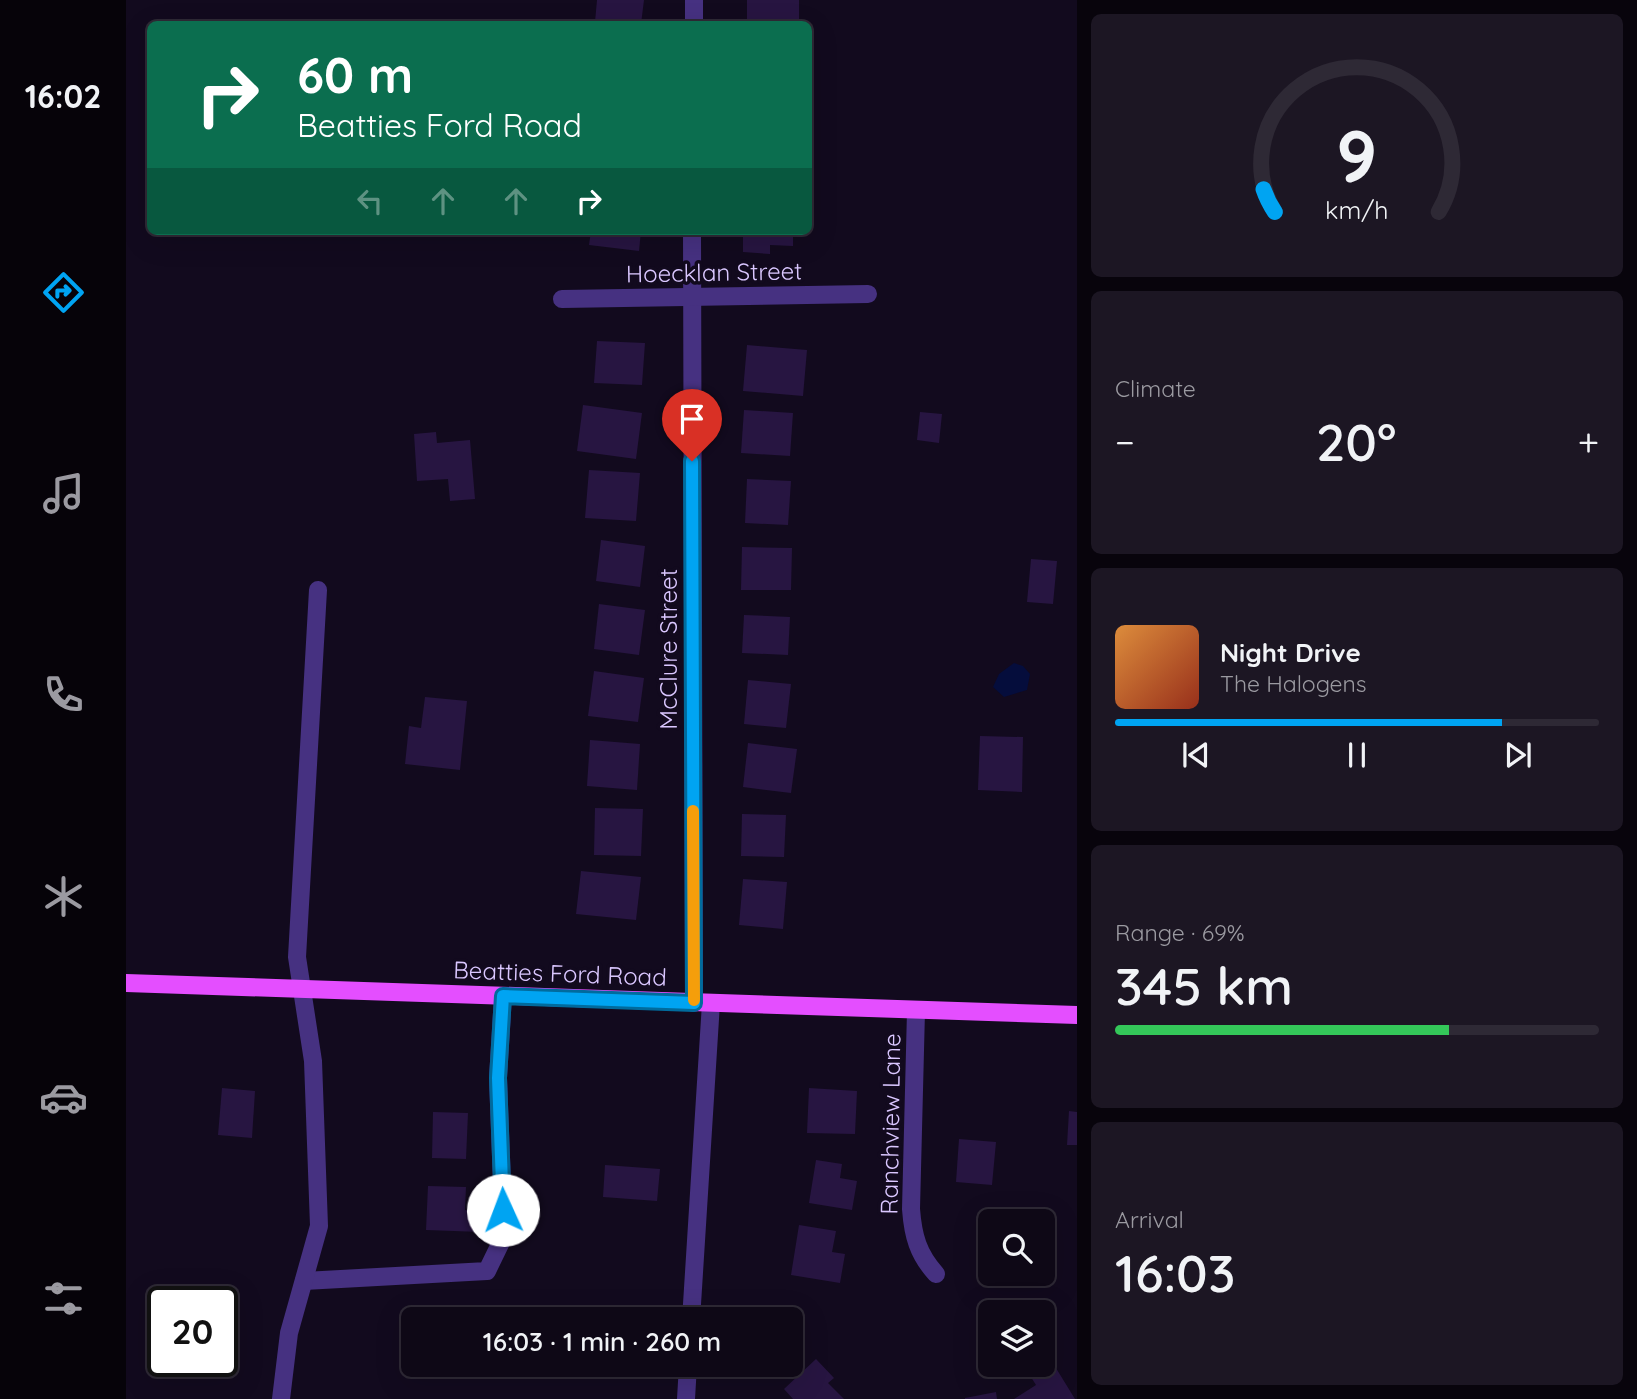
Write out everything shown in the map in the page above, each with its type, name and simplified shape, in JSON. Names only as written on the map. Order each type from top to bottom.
[{"type":"main road","name":"Beatties Ford Road","points":[[126,983],[1077,1015]]},
{"type":"street","points":[[694,0],[694,21]]},
{"type":"street","name":"McClure Street","points":[[691,1307],[703,1003],[692,235]]},
{"type":"street","name":"Hoecklan Street","points":[[562,299],[868,294]]},
{"type":"street","points":[[281,1399],[289,1333],[319,1226],[313,1061],[297,957],[318,590]]},
{"type":"street","points":[[304,1281],[486,1271],[504,1236],[498,1078],[503,996]]},
{"type":"street","name":"Ranchview Lane","points":[[916,1011],[911,1209],[913,1233],[921,1257],[936,1274]]},
{"type":"street","points":[[686,1399],[687,1377]]},
{"type":"shaded area","points":[[1014,663],[1023,666],[1030,674],[1027,690],[1004,697],[993,687],[999,674]]},
{"type":"building","points":[[597,0],[644,0],[641,21],[595,21]]},
{"type":"building","points":[[747,0],[799,0],[799,21],[747,21]]},
{"type":"building","points":[[590,235],[641,235],[639,251],[589,245]]},
{"type":"building","points":[[743,235],[793,235],[793,246],[770,245],[770,254],[743,252]]},
{"type":"building","points":[[597,341],[645,343],[642,385],[594,383]]},
{"type":"building","points":[[747,345],[807,350],[803,396],[743,391]]},
{"type":"building","points":[[583,405],[642,413],[636,459],[577,451]]},
{"type":"building","points":[[744,410],[793,413],[790,456],[741,453]]},
{"type":"building","points":[[920,412],[942,414],[939,443],[917,440]]},
{"type":"building","points":[[436,432],[437,443],[470,440],[475,499],[450,501],[448,479],[417,481],[414,434]]},
{"type":"building","points":[[589,470],[640,473],[636,521],[585,518]]},
{"type":"building","points":[[747,479],[791,481],[788,525],[745,523]]},
{"type":"building","points":[[601,540],[645,546],[640,587],[596,581]]},
{"type":"building","points":[[742,547],[792,548],[791,590],[741,590]]},
{"type":"building","points":[[1031,559],[1057,561],[1053,604],[1027,602]]},
{"type":"building","points":[[599,604],[645,610],[639,655],[594,649]]},
{"type":"building","points":[[744,615],[790,617],[788,655],[742,653]]},
{"type":"building","points":[[594,671],[644,678],[638,722],[588,716]]},
{"type":"building","points":[[748,680],[791,684],[786,728],[744,724]]},
{"type":"building","points":[[425,697],[467,701],[460,770],[405,764],[409,726],[421,728]]},
{"type":"building","points":[[980,736],[1023,737],[1022,792],[978,790]]},
{"type":"building","points":[[590,740],[640,744],[637,790],[587,786]]},
{"type":"building","points":[[748,743],[797,749],[791,793],[743,787]]},
{"type":"building","points":[[595,808],[643,809],[641,856],[594,855]]},
{"type":"building","points":[[742,814],[786,815],[784,857],[741,856]]},
{"type":"building","points":[[581,871],[641,877],[636,920],[576,914]]},
{"type":"building","points":[[743,879],[787,882],[783,929],[739,925]]},
{"type":"building","points":[[222,1088],[255,1091],[252,1138],[218,1135]]},
{"type":"building","points":[[809,1088],[857,1091],[855,1134],[807,1133]]},
{"type":"building","points":[[1069,1111],[1077,1112],[1077,1145],[1067,1145]]},
{"type":"building","points":[[433,1112],[468,1113],[466,1159],[432,1158]]},
{"type":"building","points":[[959,1139],[996,1142],[992,1185],[956,1182]]},
{"type":"building","points":[[816,1160],[842,1164],[840,1178],[857,1181],[852,1210],[809,1203]]},
{"type":"building","points":[[605,1165],[660,1169],[657,1201],[603,1197]]},
{"type":"building","points":[[428,1186],[466,1187],[465,1210],[482,1211],[481,1232],[426,1230]]},
{"type":"building","points":[[799,1225],[836,1231],[832,1252],[845,1254],[840,1283],[791,1275]]},
{"type":"building","points":[[816,1359],[834,1378],[828,1383],[844,1399],[793,1399],[784,1389],[797,1377],[803,1377],[803,1371]]},
{"type":"building","points":[[1055,1366],[1075,1399],[1014,1399],[1036,1385],[1031,1377],[1055,1377]]},
{"type":"building","points":[[996,1392],[997,1399],[965,1399],[965,1398]]},
{"type":"slow traffic","points":[[693,811],[694,1000]]},
{"type":"route","points":[[503,1210],[498,1078],[503,996],[694,1003],[692,461]]}]
